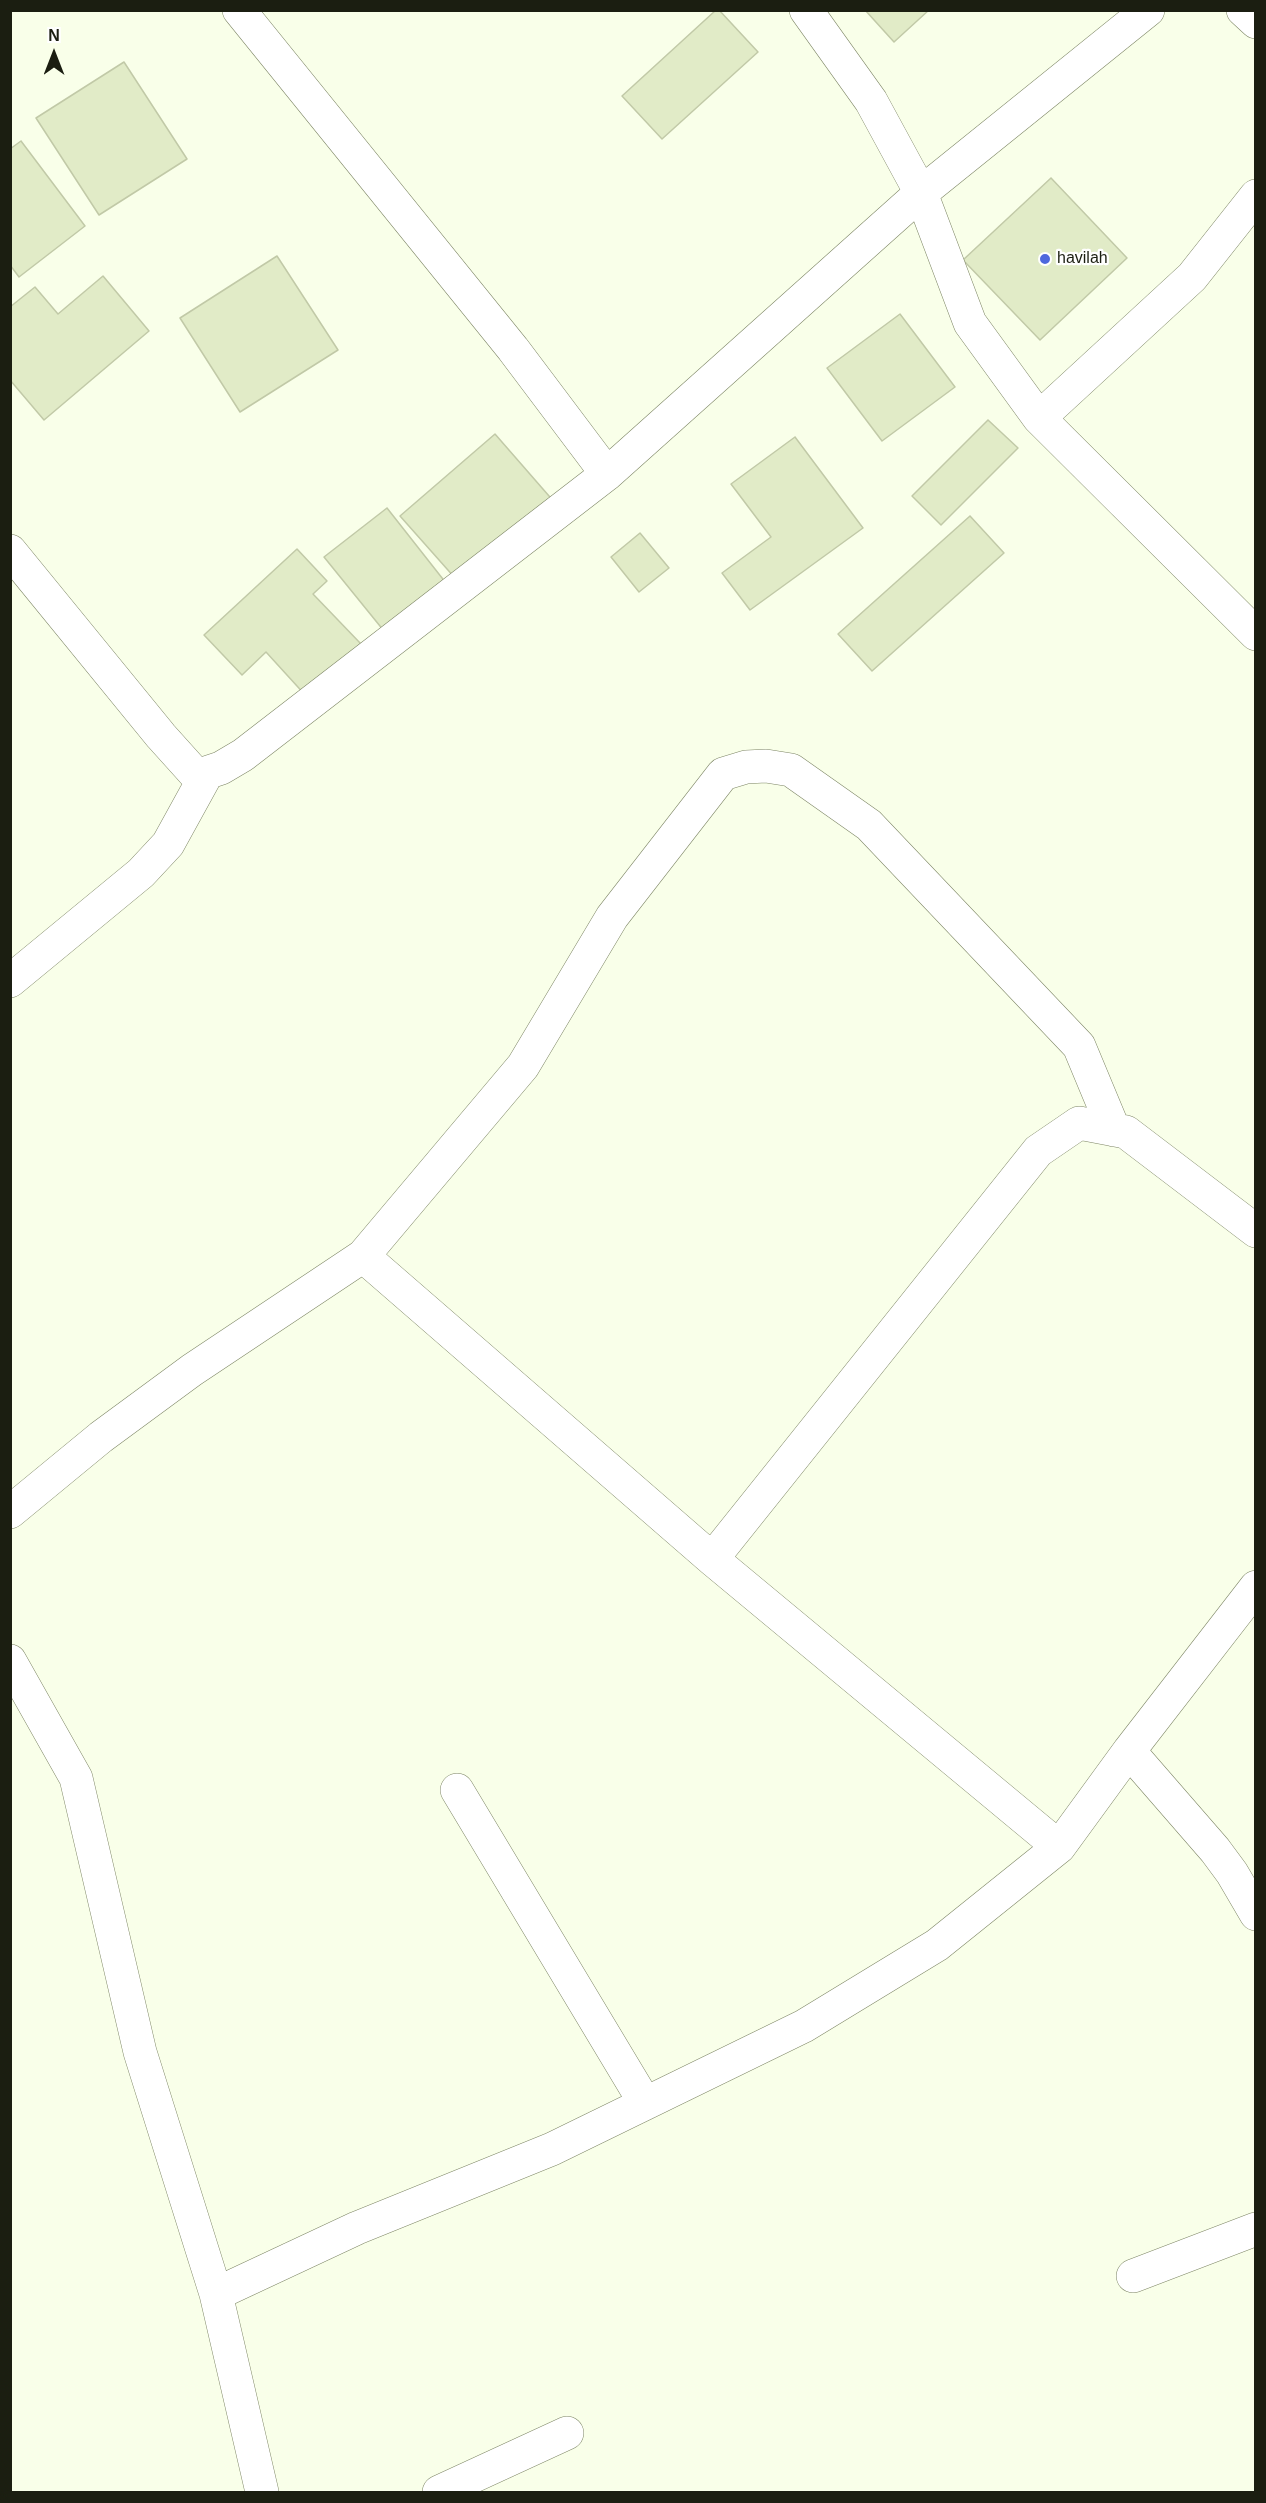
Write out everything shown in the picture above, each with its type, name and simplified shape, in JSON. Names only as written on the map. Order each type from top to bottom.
[{"type":"street","points":[[239,10],[513,349],[607,474]]},
{"type":"street","points":[[806,10],[871,101],[921,193],[970,323],[1039,418],[1256,634]]},
{"type":"street","points":[[10,551],[161,736],[197,776],[206,775],[243,755],[607,474],[921,193],[1148,10]]},
{"type":"street","points":[[1243,10],[1256,22]]},
{"type":"street","points":[[1039,418],[1192,277],[1256,196]]},
{"type":"street","points":[[10,1512],[101,1437],[183,1377],[363,1256],[523,1066],[612,917],[723,774],[746,767],[766,766],[791,770],[869,825],[1079,1046],[1114,1130]]},
{"type":"street","points":[[10,981],[141,873],[168,844],[206,775]]},
{"type":"street","points":[[712,1559],[1038,1152],[1079,1123],[1126,1132],[1256,1231]]},
{"type":"street","points":[[363,1256],[712,1559],[1059,1847]]},
{"type":"street","points":[[216,2294],[357,2228],[552,2149],[804,2026],[937,1945],[1059,1847],[1129,1751],[1256,1587]]},
{"type":"street","points":[[10,1661],[76,1778],[140,2052],[216,2294],[262,2493]]},
{"type":"street","points":[[1129,1751],[1215,1850],[1232,1873],[1256,1914]]},
{"type":"street","points":[[457,1790],[645,2103]]},
{"type":"street","points":[[1133,2276],[1256,2229]]},
{"type":"street","points":[[439,2493],[567,2433]]},
{"type":"building","points":[[716,10],[719,10],[758,52],[662,139],[622,96]]},
{"type":"building","points":[[865,10],[929,10],[894,42]]},
{"type":"building","points":[[124,62],[187,159],[99,215],[36,118]]},
{"type":"building","points":[[21,141],[85,226],[19,277],[10,265],[10,149]]},
{"type":"building","name":"havilah","points":[[1051,178],[1127,258],[1040,340],[963,260]]},
{"type":"building","points":[[277,256],[338,350],[240,412],[180,318]]},
{"type":"building","points":[[103,276],[149,331],[44,420],[10,380],[10,307],[35,287],[58,314]]},
{"type":"building","points":[[900,314],[955,387],[882,441],[827,368]]},
{"type":"building","points":[[988,420],[1018,448],[941,525],[912,496]]},
{"type":"building","points":[[495,434],[556,504],[455,578],[400,516]]},
{"type":"building","points":[[795,437],[863,528],[750,610],[722,573],[771,537],[731,484]]},
{"type":"building","points":[[387,508],[446,583],[384,631],[324,557]]},
{"type":"building","points":[[970,516],[1004,553],[872,671],[838,634]]},
{"type":"building","points":[[640,533],[669,568],[639,592],[611,557]]},
{"type":"building","points":[[297,549],[327,581],[313,594],[362,645],[307,697],[266,652],[242,675],[204,635]]},
{"type":"place","name":"havilah","points":[[1045,259]]}]
